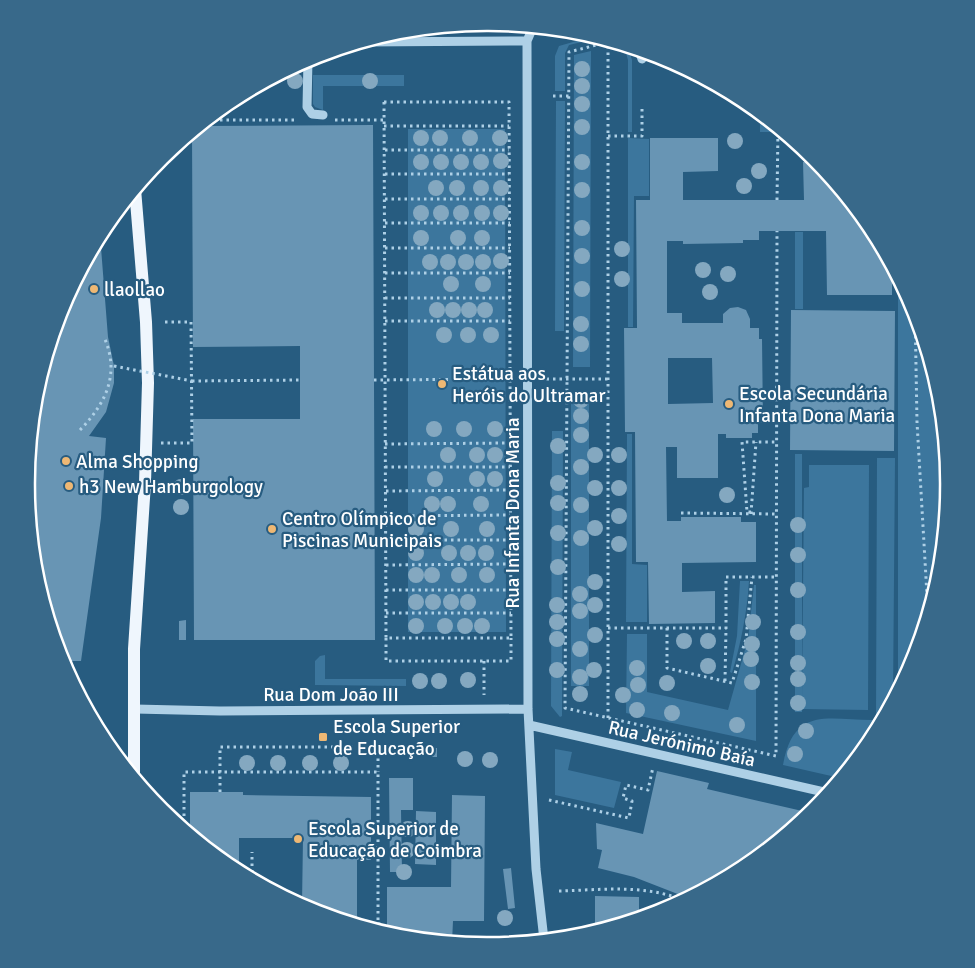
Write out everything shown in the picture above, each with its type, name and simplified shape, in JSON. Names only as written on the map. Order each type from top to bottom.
[{"type":"main road","points":[[134,767],[134,649],[146,443],[146,322],[136,199]]},
{"type":"street","name":"Rua Infanta Dona Maria","points":[[530,33],[527,41],[528,709],[536,870],[543,933]]},
{"type":"street","points":[[391,42],[527,41]]},
{"type":"street","points":[[308,69],[307,107],[312,114],[322,115]]},
{"type":"street","name":"Rua Dom João III","points":[[135,709],[220,711],[528,709]]},
{"type":"street","name":"Rua Jerónimo Baía","points":[[529,725],[820,791]]},
{"type":"path","points":[[597,45],[569,52],[565,708],[776,756],[777,231]]},
{"type":"path","points":[[608,48],[608,718]]},
{"type":"path","points":[[553,96],[569,96]]},
{"type":"path","points":[[384,102],[509,102],[511,661],[386,662],[384,126],[384,102]]},
{"type":"path","points":[[608,136],[642,136],[642,107]]},
{"type":"path","points":[[219,120],[244,120]]},
{"type":"path","points":[[384,126],[509,126]]},
{"type":"path","points":[[777,200],[778,137]]},
{"type":"path","points":[[385,150],[509,150]]},
{"type":"path","points":[[385,174],[509,174]]},
{"type":"path","points":[[385,199],[510,199]]},
{"type":"path","points":[[385,223],[510,223]]},
{"type":"path","points":[[385,248],[510,248]]},
{"type":"path","points":[[385,273],[510,273]]},
{"type":"path","points":[[385,298],[510,298]]},
{"type":"path","points":[[385,321],[510,321]]},
{"type":"path","points":[[146,322],[191,322],[192,381],[192,443],[146,443]]},
{"type":"path","points":[[915,334],[917,422],[927,593]]},
{"type":"path","points":[[80,430],[92,418],[106,396],[111,382],[113,366],[109,348],[104,337]]},
{"type":"path","points":[[113,366],[192,381],[300,380]]},
{"type":"path","points":[[374,380],[510,379]]},
{"type":"path","points":[[527,379],[608,379]]},
{"type":"path","points":[[751,513],[747,512],[742,442],[777,442]]},
{"type":"path","points":[[751,513],[756,442]]},
{"type":"path","points":[[385,444],[510,443]]},
{"type":"path","points":[[385,467],[510,467]]},
{"type":"path","points":[[386,491],[510,490]]},
{"type":"path","points":[[681,513],[777,514]]},
{"type":"path","points":[[386,516],[510,515]]},
{"type":"path","points":[[386,540],[510,540]]},
{"type":"path","points":[[386,565],[510,564]]},
{"type":"path","points":[[725,681],[726,577],[777,577]]},
{"type":"path","points":[[667,628],[667,668],[732,683],[746,639],[752,577]]},
{"type":"path","points":[[386,590],[511,590]]},
{"type":"path","points":[[386,613],[511,613]]},
{"type":"path","points":[[608,628],[726,628]]},
{"type":"path","points":[[386,638],[511,638]]},
{"type":"path","points":[[484,661],[484,696]]},
{"type":"path","points":[[220,792],[220,747],[378,747],[378,923]]},
{"type":"path","points":[[549,800],[629,818],[632,801],[623,798],[626,785],[648,790],[656,754]]},
{"type":"path","points":[[184,819],[184,772],[378,772]]},
{"type":"path","points":[[252,852],[252,870]]},
{"type":"path","points":[[558,891],[646,890],[674,896]]},
{"type":"shaded area","points":[[578,41],[583,42],[569,45],[565,53],[565,91],[555,91],[555,56],[559,46]]},
{"type":"shaded area","points":[[591,51],[590,367],[573,367],[574,55]]},
{"type":"shaded area","points":[[626,53],[630,54],[632,60],[632,132],[628,132],[628,60]]},
{"type":"shaded area","points":[[313,75],[404,75],[404,86],[323,86],[323,110],[315,107],[313,104]]},
{"type":"shaded area","points":[[556,101],[565,101],[564,331],[555,331]]},
{"type":"shaded area","points":[[760,123],[771,132],[760,132]]},
{"type":"shaded area","points":[[408,129],[505,129],[506,632],[408,632]]},
{"type":"shaded area","points":[[628,138],[649,139],[649,196],[634,196],[633,327],[628,327]]},
{"type":"shaded area","points":[[795,232],[803,232],[803,309],[795,309]]},
{"type":"shaded area","points":[[898,293],[916,338],[932,396],[939,454],[940,484],[939,514],[932,572],[916,630],[898,675]]},
{"type":"shaded area","points":[[571,402],[589,402],[589,686],[571,686]]},
{"type":"shaded area","points":[[552,431],[563,431],[562,716],[560,717],[551,706]]},
{"type":"shaded area","points":[[627,434],[632,434],[632,564],[647,565],[647,622],[626,622]]},
{"type":"shaded area","points":[[795,454],[802,454],[802,698],[804,488],[809,487],[809,465],[869,465],[868,710],[802,709],[802,712],[795,712]]},
{"type":"shaded area","points":[[877,458],[895,458],[893,686],[876,716]]},
{"type":"shaded area","points":[[740,581],[749,581],[748,593],[743,628],[732,673],[730,672],[737,636]]},
{"type":"shaded area","points":[[754,585],[756,585],[756,741],[626,713],[627,634],[647,634],[647,692],[728,710],[748,639]]},
{"type":"shaded area","points":[[325,655],[325,679],[406,679],[406,686],[315,685],[315,661],[320,656]]},
{"type":"shaded area","points":[[816,720],[874,720],[833,776],[783,765],[788,746],[796,732],[805,724]]},
{"type":"shaded area","points":[[555,749],[572,752],[568,770],[621,782],[614,808],[555,795]]},
{"type":"building","points":[[373,125],[375,640],[194,640],[193,419],[300,419],[300,346],[193,347],[192,141],[211,126]]},
{"type":"building","points":[[650,138],[718,138],[718,171],[683,172],[683,200],[804,200],[803,162],[806,162],[847,208],[864,232],[892,280],[892,295],[827,295],[826,231],[759,231],[759,240],[743,240],[743,243],[683,244],[683,241],[667,241],[667,313],[682,313],[682,323],[723,323],[723,314],[730,308],[738,307],[746,310],[750,319],[750,328],[759,328],[759,339],[762,339],[763,423],[758,423],[758,433],[752,433],[752,438],[726,438],[726,434],[718,434],[718,478],[677,478],[677,447],[666,447],[667,521],[681,521],[681,517],[741,517],[741,522],[756,522],[756,562],[682,563],[682,592],[715,591],[715,623],[649,624],[648,562],[636,562],[635,432],[625,432],[624,328],[637,328],[636,200],[650,200]],"holes":[[[668,358],[712,358],[713,403],[668,404]]]},
{"type":"building","name":"Alma Shopping","points":[[101,248],[108,337],[114,366],[114,383],[106,412],[89,436],[106,438],[101,518],[81,661],[71,661],[69,657],[50,601],[43,572],[36,514],[36,454],[43,396],[59,338],[81,284]]},
{"type":"building","points":[[791,310],[895,311],[894,451],[790,450]]},
{"type":"building","points":[[186,620],[186,640],[179,640],[179,621]]},
{"type":"building","points":[[431,748],[437,748],[437,757],[431,757]]},
{"type":"building","points":[[657,771],[709,783],[707,789],[801,811],[763,843],[739,860],[714,876],[678,894],[634,877],[598,868],[602,850],[597,849],[596,823],[643,834]]},
{"type":"building","points":[[389,778],[413,778],[413,810],[401,810],[402,872],[390,872]]},
{"type":"building","points":[[190,792],[243,792],[243,795],[371,797],[371,860],[357,860],[357,917],[302,897],[303,838],[239,838],[239,862],[190,825]]},
{"type":"building","points":[[452,795],[485,796],[484,921],[453,921],[452,935],[387,925],[387,887],[451,887]]},
{"type":"building","points":[[416,811],[436,812],[436,865],[415,864]]},
{"type":"building","points":[[511,868],[515,908],[508,909],[503,869]]},
{"type":"building","points":[[595,896],[639,897],[639,911],[595,923]]},
{"type":"place","name":"llaollao","points":[[94,289]]},
{"type":"place","name":"Estátua aos Heróis do Ultramar","points":[[442,384]]},
{"type":"place","name":"Escola Secundária Infanta Dona Maria","points":[[729,404]]},
{"type":"place","name":"Alma Shopping","points":[[66,461]]},
{"type":"place","name":"h3 New Hamburgology","points":[[69,486]]},
{"type":"place","name":"Centro Olímpico de Piscinas Municipais","points":[[272,529]]},
{"type":"place","name":"Escola Superior de Educação","points":[[323,737]]},
{"type":"place","name":"Escola Superior de Educação de Coimbra","points":[[298,839]]}]
